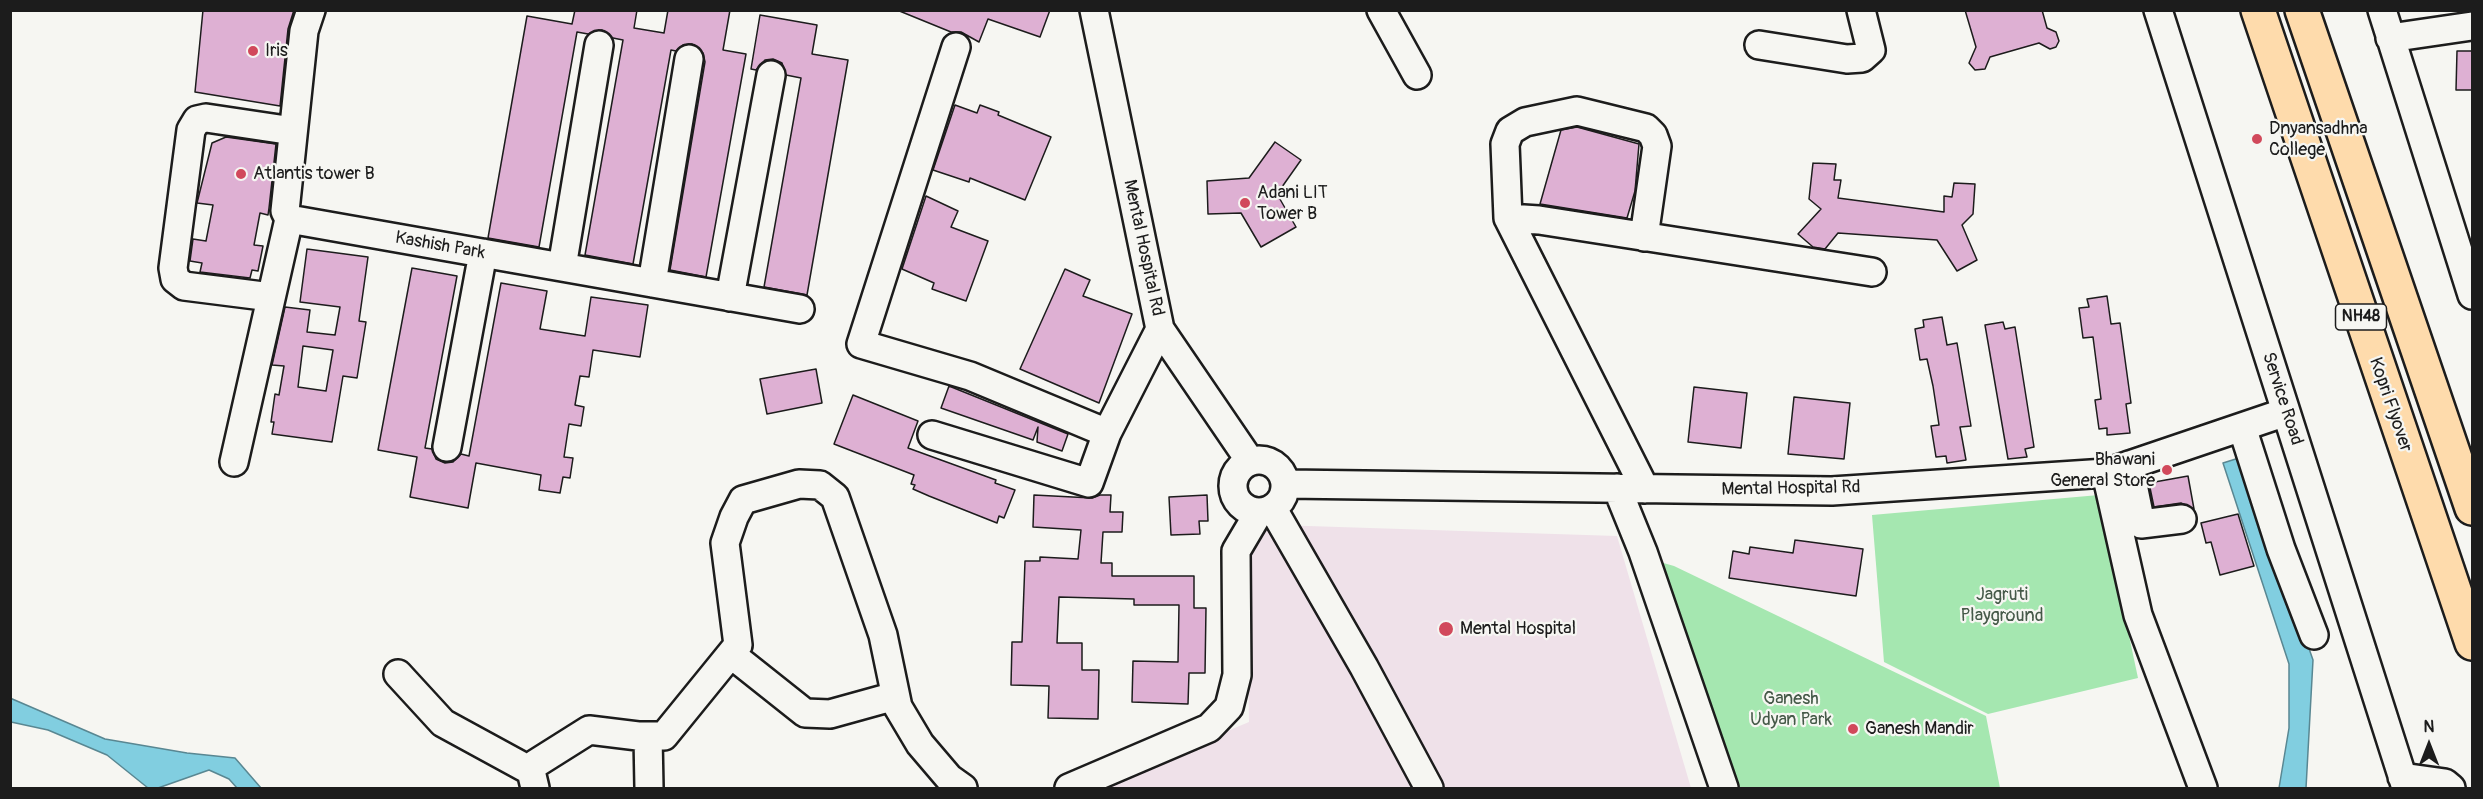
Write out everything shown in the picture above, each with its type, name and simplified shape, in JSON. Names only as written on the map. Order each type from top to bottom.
[{"type":"highway","points":[[2248,10],[2276,63]]},
{"type":"highway","name":"NH48","points":[[2258,10],[2276,63]]},
{"type":"highway","name":"NH48","points":[[2302,10],[2472,508]]},
{"type":"highway","points":[[2311,10],[2321,62]]},
{"type":"highway","name":"Kopri Flyover","points":[[2276,63],[2472,643]]},
{"type":"street","points":[[234,462],[289,219],[285,211],[293,131],[304,32],[311,10]]},
{"type":"street","name":"Mental Hospital Rd","points":[[1094,10],[1160,329],[1251,461]]},
{"type":"street","points":[[1381,10],[1417,75]]},
{"type":"street","points":[[1759,45],[1809,55],[1847,59],[1862,58],[1871,50],[1861,10]]},
{"type":"street","name":"Service Road","points":[[2158,10],[2404,783]]},
{"type":"street","points":[[2382,10],[2472,295]]},
{"type":"street","points":[[2390,38],[2472,26]]},
{"type":"street","points":[[562,267],[599,45]]},
{"type":"street","points":[[956,47],[861,344],[969,376],[1107,433]]},
{"type":"street","points":[[652,283],[688,59]]},
{"type":"street","points":[[730,297],[771,75]]},
{"type":"street","points":[[1644,237],[1657,146],[1653,135],[1646,128],[1577,111],[1525,123],[1510,131],[1505,144],[1508,218],[1645,489]]},
{"type":"street","points":[[271,297],[184,286],[176,279],[172,268],[191,130],[197,120],[206,118],[293,131]]},
{"type":"street","points":[[1508,218],[1872,272]]},
{"type":"street","name":"Kashish Park","points":[[289,219],[800,309]]},
{"type":"street","points":[[447,447],[483,253]]},
{"type":"street","points":[[932,435],[1089,483],[1107,433],[1160,329]]},
{"type":"street","name":"Mental Hospital Rd","points":[[1286,484],[1832,491],[2117,469],[2286,412]]},
{"type":"street","points":[[2242,427],[2281,549],[2314,634]]},
{"type":"street","points":[[1069,789],[1209,728],[1229,707],[1237,675],[1236,551],[1266,510],[1284,495],[1286,484],[1281,469],[1266,460],[1251,461],[1236,472],[1233,489],[1240,504],[1266,510],[1364,667],[1429,789]]},
{"type":"street","points":[[2117,469],[2140,524],[2182,519]]},
{"type":"street","points":[[2117,469],[2138,615],[2203,789]]},
{"type":"street","points":[[398,674],[443,723],[533,780],[535,764],[589,730],[664,736],[738,645],[725,543],[743,500],[799,483],[820,485],[835,497],[883,635],[898,707],[920,744],[949,778],[963,789]]},
{"type":"street","points":[[1617,488],[1643,552],[1724,789]]},
{"type":"street","points":[[732,655],[805,713],[830,714],[895,696]]},
{"type":"street","points":[[648,736],[649,789]]},
{"type":"street","points":[[2404,783],[2445,783],[2451,789]]},
{"type":"shaded area","name":"Mental Hospital","points":[[1246,524],[1617,536],[1691,788],[1092,788],[1249,722]]},
{"type":"green space","name":"Jagruti Playground","points":[[2099,495],[2138,678],[1988,714],[1884,662],[1872,515]]},
{"type":"green space","name":"Ganesh Udyan Park","points":[[1653,560],[1674,566],[1986,716],[2000,788],[1735,788]]},
{"type":"water","points":[[2242,457],[2313,660],[2306,788],[2279,788],[2289,728],[2289,664],[2223,463]]},
{"type":"water","points":[[10,698],[105,739],[187,753],[235,758],[261,788],[237,788],[229,779],[209,770],[158,788],[148,788],[107,755],[48,730],[11,722]]},
{"type":"building","name":"Iris","points":[[203,10],[294,10],[288,29],[280,106],[195,92]]},
{"type":"building","points":[[575,10],[637,10],[634,28],[664,33],[668,10],[730,10],[723,50],[746,54],[706,277],[670,270],[705,62],[703,53],[692,44],[683,45],[676,51],[671,50],[633,264],[585,255],[623,40],[613,38],[602,30],[588,34],[577,32],[539,247],[488,238],[527,16],[572,24]]},
{"type":"building","points":[[897,10],[1050,10],[1040,37],[988,19],[979,42],[961,32],[951,32]]},
{"type":"building","points":[[1965,10],[2042,10],[2047,28],[2056,32],[2059,41],[2056,47],[2050,49],[2039,43],[1990,57],[1985,69],[1975,70],[1969,63],[1976,47]]},
{"type":"building","points":[[760,15],[817,25],[812,54],[848,60],[807,295],[764,287],[801,78],[786,75],[782,63],[773,59],[765,60],[756,70],[751,69]]},
{"type":"building","points":[[2457,51],[2472,51],[2472,90],[2456,90]]},
{"type":"building","points":[[955,105],[977,113],[980,105],[1051,137],[1025,200],[970,178],[969,182],[933,170]]},
{"type":"building","points":[[1577,127],[1639,144],[1635,191],[1627,218],[1540,204],[1561,130]]},
{"type":"building","points":[[226,137],[276,144],[268,215],[260,213],[254,245],[263,246],[258,271],[252,270],[250,278],[200,272],[202,263],[190,261],[193,239],[206,241],[213,205],[197,203],[212,143]]},
{"type":"building","name":"Adani LIT Tower B","points":[[1275,142],[1301,160],[1277,194],[1296,227],[1261,247],[1241,213],[1208,214],[1207,181],[1249,178]]},
{"type":"building","points":[[1813,163],[1836,164],[1834,180],[1841,180],[1838,198],[1944,212],[1944,196],[1952,197],[1954,183],[1975,184],[1973,214],[1962,225],[1977,260],[1957,271],[1937,240],[1838,233],[1825,249],[1813,247],[1798,234],[1821,209],[1809,199]]},
{"type":"building","points":[[926,196],[958,211],[951,227],[988,241],[966,301],[932,289],[934,283],[902,269]]},
{"type":"building","points":[[307,249],[368,257],[359,321],[366,322],[357,378],[343,376],[332,442],[272,434],[274,422],[271,422],[275,394],[279,395],[284,366],[272,365],[285,307],[310,310],[307,332],[335,335],[340,307],[300,302]],"holes":[[[303,346],[333,350],[326,391],[298,387]]]},
{"type":"building","points":[[412,268],[457,276],[425,448],[432,449],[436,459],[445,463],[453,462],[461,454],[469,456],[501,283],[547,291],[540,329],[585,336],[591,297],[648,305],[640,357],[593,350],[589,377],[580,376],[575,405],[584,407],[581,426],[569,424],[564,457],[573,458],[570,478],[563,477],[560,493],[539,490],[541,475],[476,463],[468,508],[410,497],[417,457],[378,450]]},
{"type":"building","points":[[1065,269],[1090,280],[1083,296],[1132,314],[1099,403],[1020,369]]},
{"type":"building","points":[[2107,296],[2111,324],[2120,323],[2131,403],[2126,404],[2130,433],[2107,435],[2107,428],[2099,429],[2095,400],[2101,399],[2093,337],[2083,338],[2079,308],[2089,307],[2087,299]]},
{"type":"building","points":[[1942,317],[1947,345],[1957,343],[1971,426],[1960,427],[1966,460],[1947,463],[1946,456],[1936,457],[1931,426],[1939,425],[1933,386],[1927,359],[1920,360],[1915,329],[1924,327],[1923,320]]},
{"type":"building","points":[[2003,322],[2005,329],[2015,327],[2034,447],[2025,449],[2027,457],[2008,459],[1985,325]]},
{"type":"building","points":[[816,369],[822,403],[767,414],[760,379]]},
{"type":"building","points":[[949,386],[1068,434],[1062,451],[1037,442],[1038,427],[1033,440],[941,408]]},
{"type":"building","points":[[1694,387],[1747,393],[1741,448],[1688,442]]},
{"type":"building","points":[[853,395],[918,421],[908,448],[996,480],[995,483],[1015,490],[1004,518],[999,516],[997,523],[929,496],[913,489],[915,485],[911,484],[914,475],[834,444]]},
{"type":"building","points":[[1794,397],[1850,403],[1844,459],[1788,454]]},
{"type":"building","points":[[2188,476],[2194,509],[2181,503],[2154,507],[2149,483]]},
{"type":"building","points":[[1034,495],[1092,498],[1111,495],[1110,512],[1123,512],[1122,532],[1103,532],[1101,563],[1112,563],[1112,576],[1194,576],[1194,608],[1206,608],[1205,673],[1189,673],[1188,704],[1132,702],[1133,661],[1178,662],[1179,605],[1134,605],[1134,599],[1059,597],[1057,643],[1082,643],[1082,670],[1099,670],[1098,719],[1048,718],[1049,686],[1011,685],[1012,642],[1022,642],[1025,561],[1040,561],[1040,557],[1078,559],[1081,530],[1033,527]]},
{"type":"building","points":[[1207,495],[1208,521],[1199,521],[1200,534],[1171,535],[1169,497]]},
{"type":"building","points":[[2238,514],[2254,566],[2220,575],[2211,542],[2206,543],[2201,523]]},
{"type":"building","points":[[1795,540],[1863,549],[1856,596],[1729,578],[1733,551],[1749,554],[1750,547],[1793,553]]},
{"type":"place","name":"Iris","points":[[253,51]]},
{"type":"place","name":"Dnyansadhna College","points":[[2257,139]]},
{"type":"place","name":"Atlantis tower B","points":[[241,174]]},
{"type":"place","name":"Adani LIT Tower B","points":[[1245,203]]},
{"type":"place","name":"Bhawani General Store","points":[[2167,470]]},
{"type":"place","name":"Mental Hospital","points":[[1446,629]]},
{"type":"place","name":"Ganesh Mandir","points":[[1853,729]]}]
